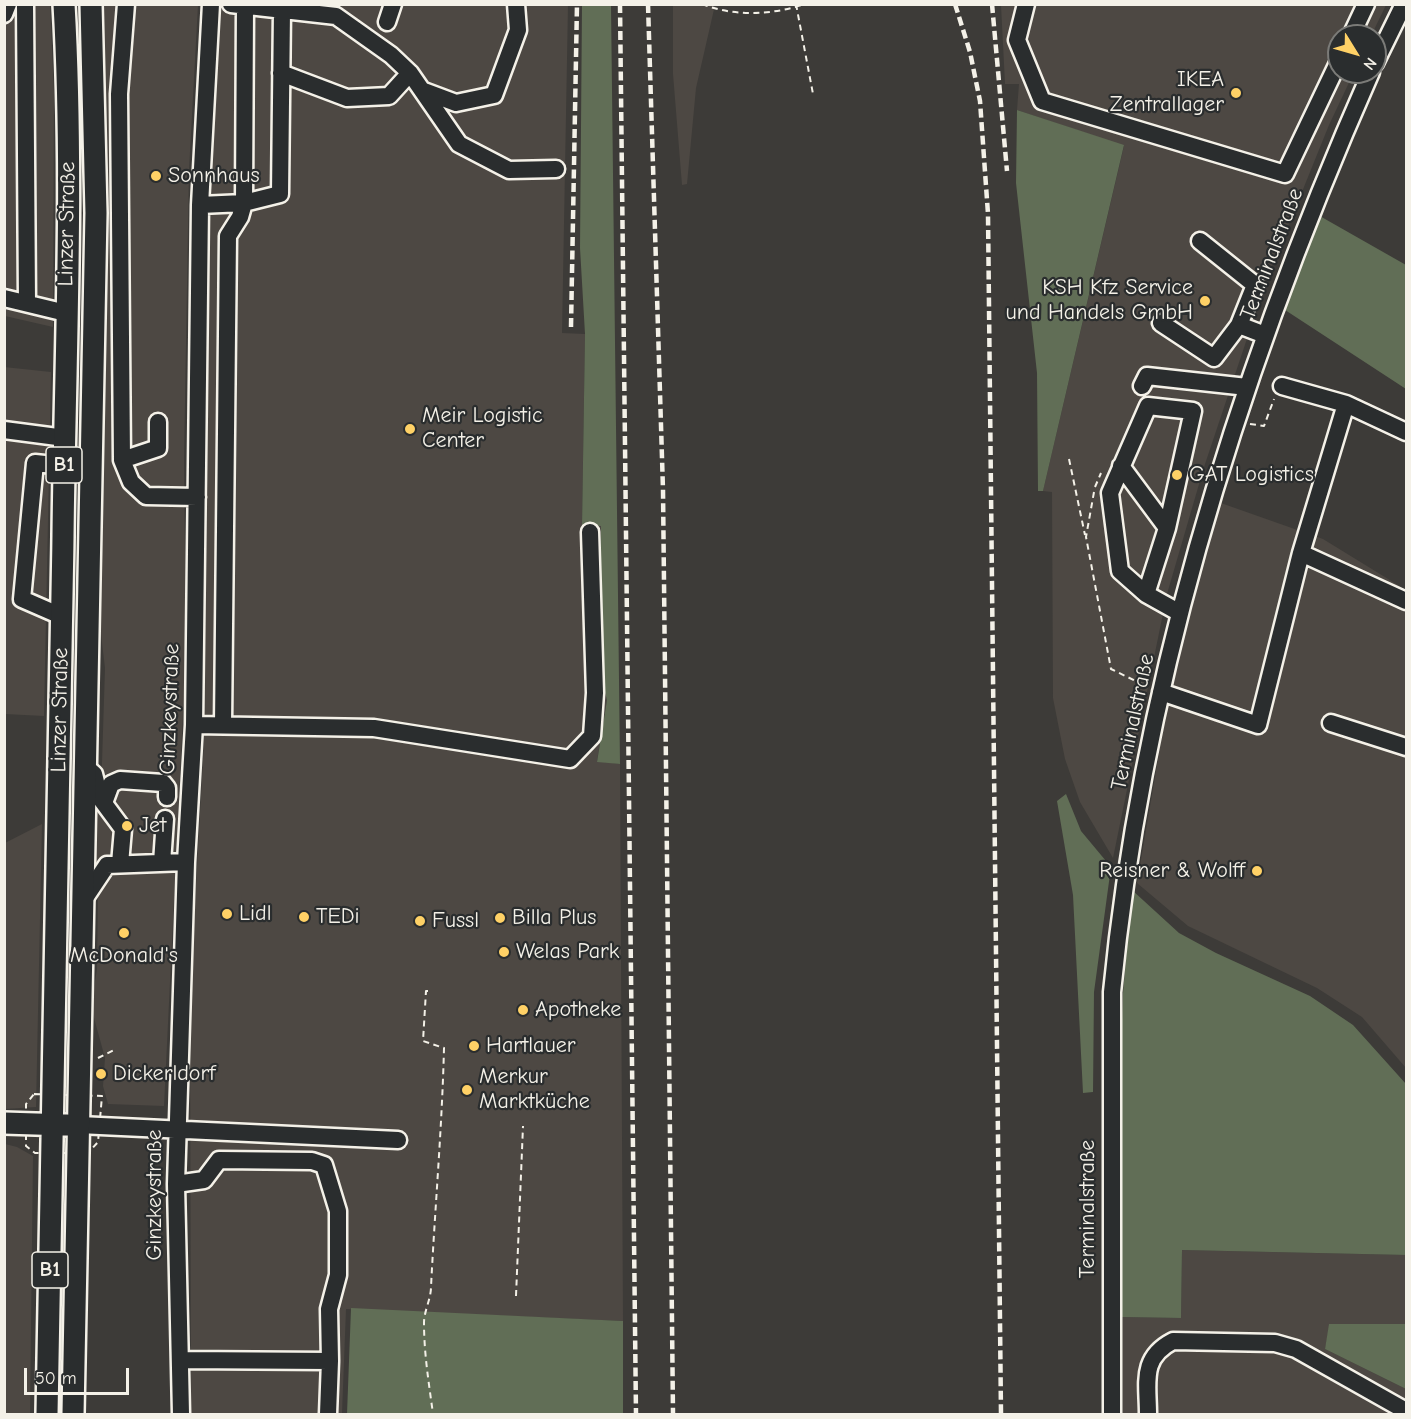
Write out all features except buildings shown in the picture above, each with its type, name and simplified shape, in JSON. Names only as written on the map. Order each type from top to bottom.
[{"type":"main road","name":"Linzer Straße","points":[[46,1414],[54,1125],[69,182],[64,4]]},
{"type":"main road","name":"Linzer Straße","points":[[73,1414],[96,213],[91,4]]},
{"type":"main road","points":[[4,1124],[80,1125]]},
{"type":"street","points":[[4,14],[9,4]]},
{"type":"street","points":[[25,4],[27,303]]},
{"type":"street","points":[[126,4],[119,94],[122,460],[131,482],[146,496],[197,497]]},
{"type":"street","name":"Ginzkeystraße","points":[[181,1414],[177,1128],[186,862],[194,725],[200,205],[211,4]]},
{"type":"street","points":[[387,22],[393,4]]},
{"type":"street","points":[[424,90],[456,103],[494,95],[518,30],[516,4]]},
{"type":"street","points":[[1026,4],[1017,40],[1042,101],[1285,174],[1328,84]]},
{"type":"street","points":[[1357,24],[1366,4]]},
{"type":"street","points":[[1387,39],[1404,4]]},
{"type":"street","points":[[223,725],[228,236],[240,217],[244,203],[238,5],[336,16],[391,55],[410,73],[424,90],[440,120],[459,144],[508,170],[556,169]]},
{"type":"street","points":[[200,205],[244,203],[280,194],[282,9]]},
{"type":"street","points":[[281,73],[347,98],[389,96],[410,73]]},
{"type":"street","name":"Terminalstraße","points":[[1112,1414],[1112,992],[1118,931],[1141,786],[1180,613],[1247,387],[1334,156],[1366,84]]},
{"type":"street","points":[[1161,323],[1214,358],[1239,325],[1255,285],[1200,241]]},
{"type":"street","points":[[4,298],[66,313]]},
{"type":"street","points":[[1239,325],[1265,335]]},
{"type":"street","points":[[1142,386],[1147,376],[1247,387]]},
{"type":"street","points":[[1282,386],[1346,404],[1407,432]]},
{"type":"street","points":[[1161,692],[1258,725],[1301,553],[1346,404]]},
{"type":"street","points":[[1146,594],[1167,528],[1193,411],[1148,406],[1110,493],[1120,571],[1146,594],[1180,613]]},
{"type":"street","points":[[122,460],[158,448],[158,422]]},
{"type":"street","points":[[4,430],[65,438]]},
{"type":"street","points":[[62,616],[22,599],[34,463],[64,466]]},
{"type":"street","points":[[1121,466],[1167,528]]},
{"type":"street","points":[[197,469],[224,470]]},
{"type":"street","points":[[194,725],[374,728],[570,759],[592,736],[594,693],[590,532]]},
{"type":"street","points":[[1301,553],[1407,601]]},
{"type":"street","points":[[1331,723],[1407,747]]},
{"type":"street","points":[[85,766],[94,774],[104,803],[123,829],[120,864]]},
{"type":"street","points":[[104,803],[111,784],[120,780],[163,783],[167,788],[167,797]]},
{"type":"street","points":[[162,863],[165,819]]},
{"type":"street","points":[[83,901],[107,865],[186,862]]},
{"type":"street","points":[[80,1125],[398,1140]]},
{"type":"street","points":[[176,1184],[204,1180],[219,1160],[312,1161],[324,1165],[338,1210],[338,1275],[329,1309],[328,1414]]},
{"type":"street","points":[[1148,1414],[1148,1365],[1162,1347],[1173,1341],[1275,1343],[1296,1349],[1407,1411]]},
{"type":"street","points":[[180,1360],[330,1361]]},
{"type":"path","points":[[702,4],[735,13],[805,4]]},
{"type":"path","points":[[797,6],[813,94]]},
{"type":"path","points":[[1236,422],[1264,426],[1275,396],[1282,386]]},
{"type":"path","points":[[1069,459],[1086,537]]},
{"type":"path","points":[[428,991],[426,991],[423,1041],[444,1048],[442,1131],[436,1180],[431,1292],[423,1319],[424,1348],[433,1414]]},
{"type":"path","points":[[98,1058],[116,1049]]},
{"type":"path","points":[[516,1296],[523,1126]]},
{"type":"shaded area","points":[[5,5],[50,5],[54,93],[53,327],[5,316]]},
{"type":"shaded area","points":[[99,5],[198,5],[189,170],[184,460],[186,652],[164,1106],[108,1104],[103,1086],[105,1058],[91,1007],[97,969],[98,892],[91,867],[92,810],[101,794],[105,668],[98,609],[105,113]]},
{"type":"shaded area","points":[[219,5],[568,5],[562,333],[585,334],[582,524],[601,526],[597,661],[607,699],[597,761],[620,764],[623,1321],[346,1309],[342,1414],[191,1414],[190,992],[204,741],[210,185]]},
{"type":"shaded area","points":[[673,5],[715,5],[696,88],[687,184],[682,185],[673,74]]},
{"type":"shaded area","points":[[1001,5],[1386,5],[1377,24],[1327,24],[1327,84],[1348,84],[1329,125],[1268,276],[1204,467],[1167,594],[1113,858],[1080,802],[1065,759],[1053,698],[1052,492],[1043,491],[1124,146],[1017,110],[1019,84],[1005,84]]},
{"type":"shaded area","points":[[4,367],[51,372],[44,716],[5,714]]},
{"type":"shaded area","points":[[1218,502],[1323,539],[1406,590],[1406,1068],[1362,1017],[1317,988],[1188,926],[1137,883],[1165,718]]},
{"type":"shaded area","points":[[42,824],[36,1107],[5,1109],[5,843]]},
{"type":"shaded area","points":[[5,1144],[17,1147],[33,1156],[30,1414],[5,1414]]},
{"type":"shaded area","points":[[1182,1250],[1406,1255],[1406,1324],[1330,1324],[1325,1349],[1406,1389],[1406,1414],[1121,1414],[1121,1317],[1181,1318]]},
{"type":"green space","points":[[582,5],[611,5],[620,764],[597,762],[607,700],[597,661],[601,526],[582,525],[585,334],[580,248]]},
{"type":"green space","points":[[1017,110],[1124,145],[1043,491],[1038,491],[1037,373],[1016,183]]},
{"type":"green space","points":[[1318,215],[1406,265],[1406,389],[1282,308]]},
{"type":"green space","points":[[1066,794],[1081,831],[1111,867],[1094,992],[1093,1092],[1083,1093],[1073,895],[1057,801]]},
{"type":"green space","points":[[1132,890],[1179,933],[1216,953],[1310,996],[1353,1025],[1406,1084],[1406,1255],[1182,1250],[1181,1318],[1121,1317],[1120,1073],[1123,993]]},
{"type":"green space","points":[[351,1308],[623,1321],[623,1414],[347,1414]]},
{"type":"green space","points":[[1329,1324],[1406,1324],[1406,1389],[1325,1349]]},
{"type":"railway","points":[[571,327],[577,4]]},
{"type":"railway","points":[[620,4],[636,1414]]},
{"type":"railway","points":[[648,4],[663,490],[673,1414]]},
{"type":"railway","points":[[955,4],[970,52],[980,101],[988,214],[1001,1414]]},
{"type":"railway","points":[[992,4],[1007,171]]},
{"type":"place","name":"IKEA Zentrallager","points":[[1236,93]]},
{"type":"place","name":"Sonnhaus","points":[[156,176]]},
{"type":"place","name":"KSH Kfz Service und Handels GmbH","points":[[1205,301]]},
{"type":"place","name":"Meir Logistic Center","points":[[410,429]]},
{"type":"place","name":"GAT Logistics","points":[[1177,475]]},
{"type":"place","name":"Jet","points":[[127,826]]},
{"type":"place","name":"Reisner & Wolff","points":[[1257,871]]},
{"type":"place","name":"Lidl","points":[[227,914]]},
{"type":"place","name":"TEDi","points":[[304,917]]},
{"type":"place","name":"Billa Plus","points":[[500,918]]},
{"type":"place","name":"Fussl","points":[[420,921]]},
{"type":"place","name":"McDonald's","points":[[124,933]]},
{"type":"place","name":"Welas Park","points":[[504,952]]},
{"type":"place","name":"Apotheke","points":[[523,1010]]},
{"type":"place","name":"Hartlauer","points":[[474,1046]]},
{"type":"place","name":"Dickerldorf","points":[[101,1074]]},
{"type":"place","name":"Merkur Marktküche","points":[[467,1090]]}]
